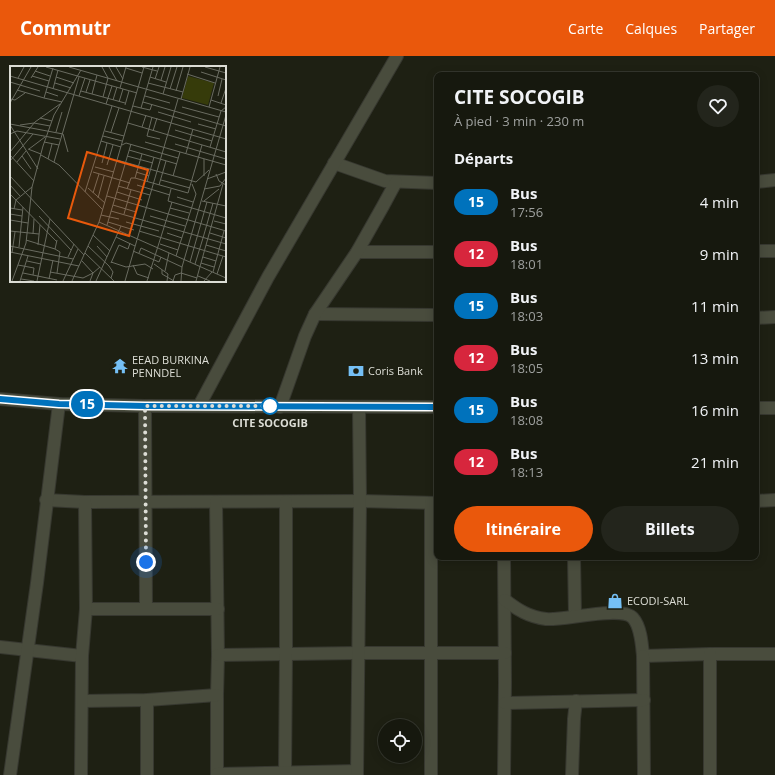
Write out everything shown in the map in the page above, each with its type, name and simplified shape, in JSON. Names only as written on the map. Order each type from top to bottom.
[{"type":"street","points":[[199,406],[264,284],[396,56]]},
{"type":"street","points":[[334,163],[376,179],[396,182],[434,183]]},
{"type":"street","points":[[759,182],[775,180]]},
{"type":"street","points":[[280,407],[303,342],[315,314],[357,252],[396,182]]},
{"type":"street","points":[[759,251],[775,251]]},
{"type":"street","points":[[357,252],[434,252]]},
{"type":"street","points":[[315,314],[434,315]]},
{"type":"street","points":[[759,318],[775,317]]},
{"type":"street","points":[[0,399],[59,404],[145,406],[434,407]]},
{"type":"street","points":[[10,775],[37,583],[59,404]]},
{"type":"street","points":[[145,406],[146,609]]},
{"type":"street","points":[[216,502],[218,609],[217,774],[357,773],[360,501],[359,407]]},
{"type":"street","points":[[759,408],[775,408]]},
{"type":"street","points":[[46,500],[85,502],[360,501],[434,503],[430,654],[430,775]]},
{"type":"street","points":[[759,501],[775,500]]},
{"type":"street","points":[[81,775],[83,702],[82,656],[86,609],[85,502]]},
{"type":"street","points":[[285,773],[286,502]]},
{"type":"street","points":[[504,560],[504,775]]},
{"type":"street","points":[[574,560],[575,616]]},
{"type":"street","points":[[505,600],[523,613],[535,617],[555,619],[611,613],[627,614],[633,618],[636,624],[643,656],[644,775]]},
{"type":"street","points":[[86,609],[218,609]]},
{"type":"street","points":[[0,647],[82,656]]},
{"type":"street","points":[[218,655],[505,653]]},
{"type":"street","points":[[710,654],[710,775]]},
{"type":"street","points":[[643,656],[775,654]]},
{"type":"street","points":[[83,702],[147,700],[217,695]]},
{"type":"street","points":[[147,700],[147,775]]},
{"type":"street","points":[[505,703],[644,700]]},
{"type":"street","points":[[572,775],[576,701]]},
{"type":"bus line","name":"15","points":[[0,399],[59,404],[145,406],[434,407]]},
{"type":"place","name":"EEAD BURKINA PENNDEL","points":[[120,366]]},
{"type":"place","name":"Coris Bank","points":[[356,371]]},
{"type":"place","name":"CITE SOCOGIB","points":[[270,406]]},
{"type":"place","name":"ECODI-SARL","points":[[615,601]]},
{"type":"route","points":[[146,562],[145,406],[270,406]]}]
